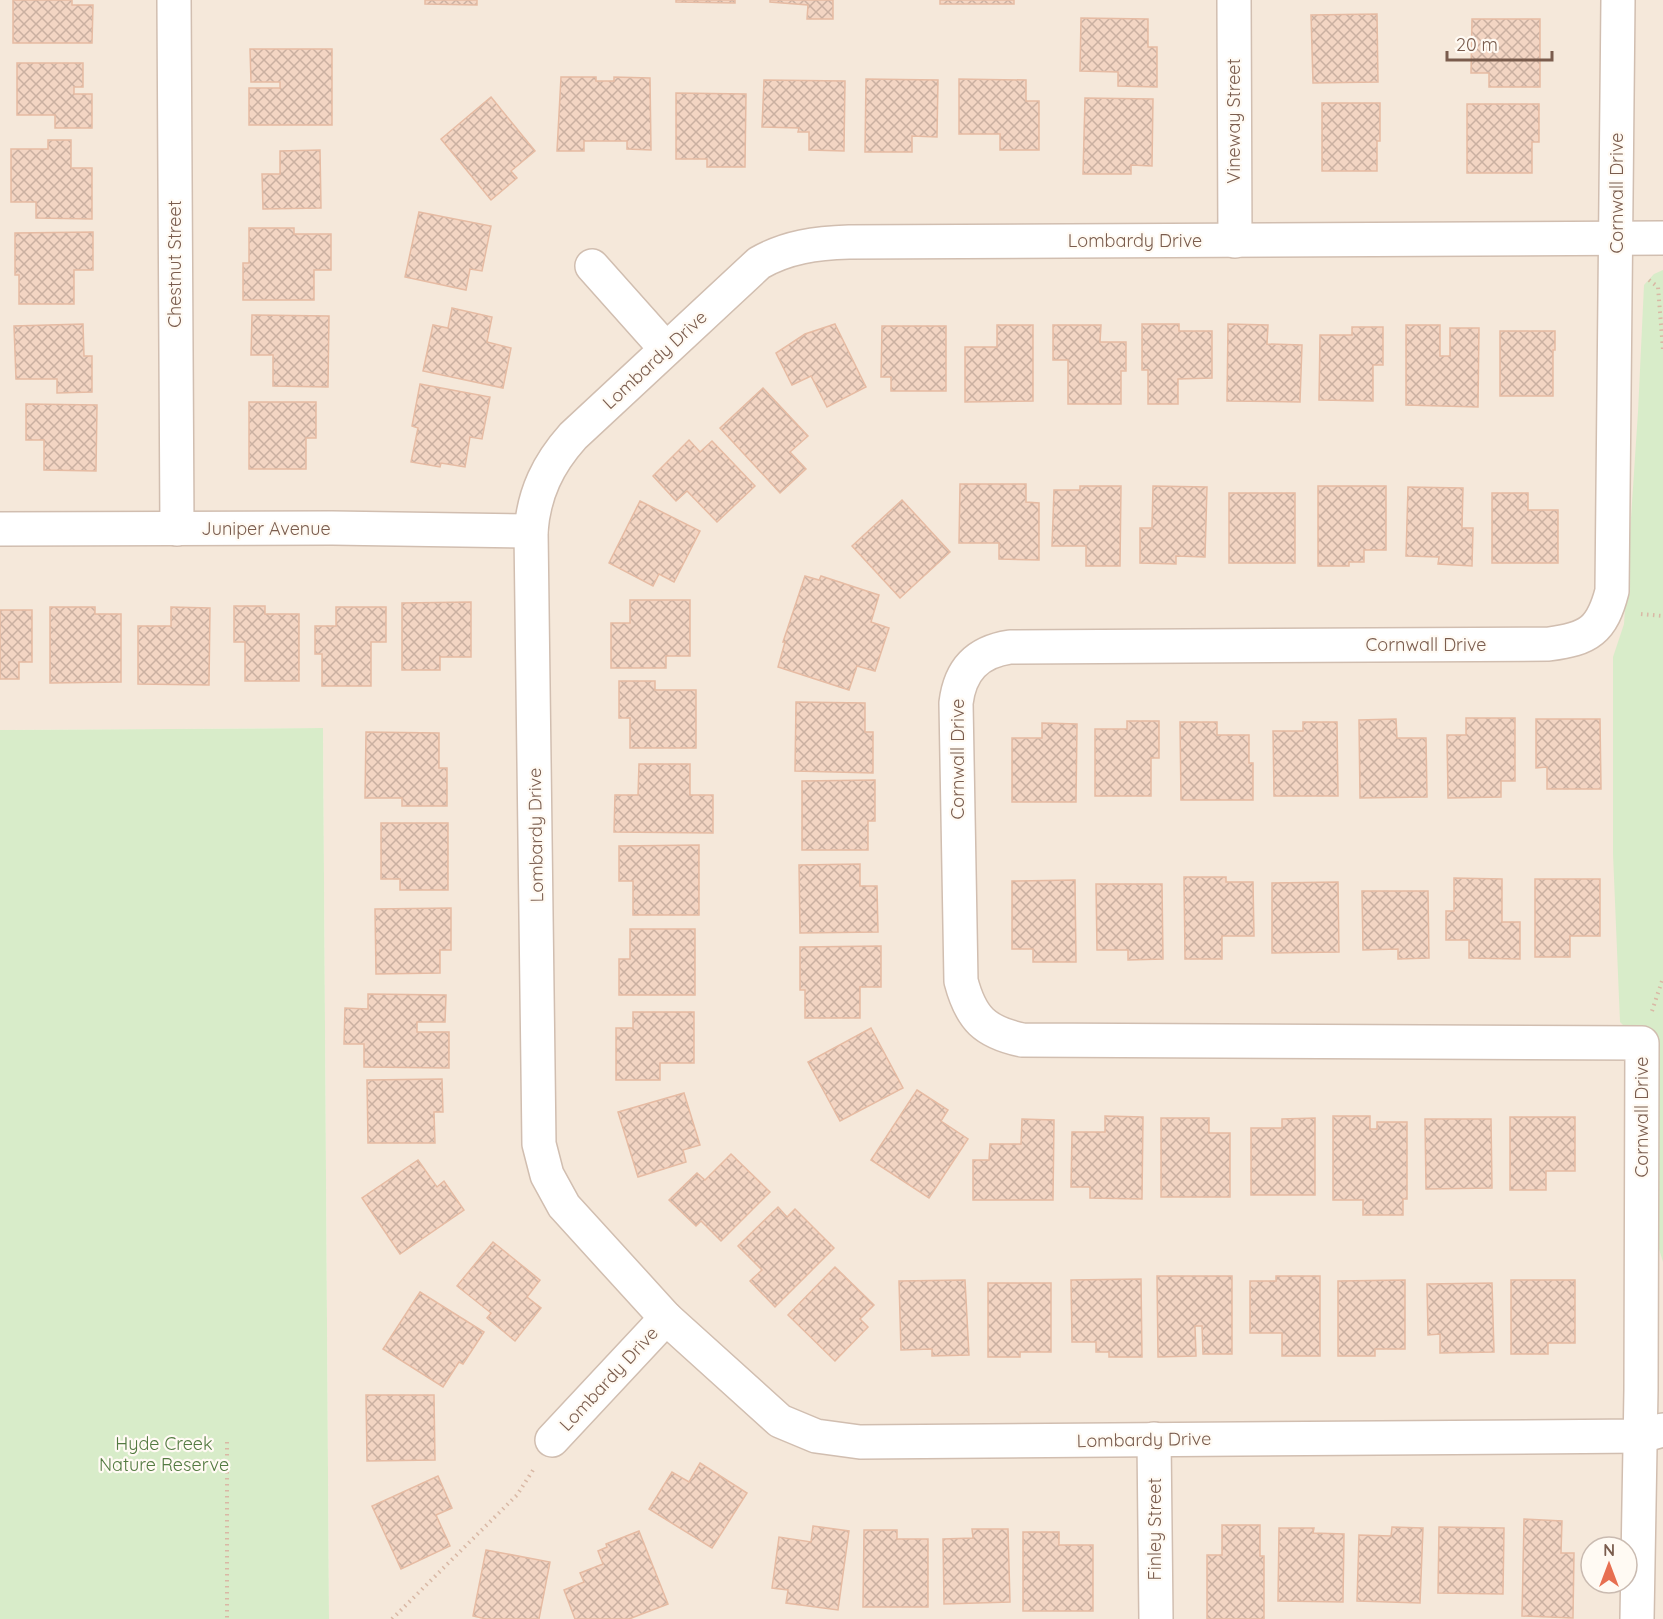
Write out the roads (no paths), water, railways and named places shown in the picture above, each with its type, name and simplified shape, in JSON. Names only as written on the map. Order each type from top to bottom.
[{"type":"street","name":"Chestnut Street","points":[[174,0],[177,529]]},
{"type":"street","name":"Vineway Street","points":[[1234,0],[1235,241]]},
{"type":"street","name":"Cornwall Drive","points":[[1618,0],[1612,591],[1607,610],[1598,625],[1587,635],[1573,641],[1550,644],[1010,647],[994,649],[971,664],[958,690],[956,703],[961,981],[971,1011],[980,1021],[990,1030],[1022,1040],[1642,1043],[1652,1433]]},
{"type":"street","name":"Lombardy Drive","points":[[1652,1433],[860,1442],[816,1436],[780,1421],[666,1318],[564,1206],[547,1175],[539,1144],[531,531],[539,488],[557,456],[573,436],[759,263],[799,246],[849,242],[1663,238]]},
{"type":"street","points":[[592,266],[666,349]]},
{"type":"street","name":"Juniper Avenue","points":[[0,529],[531,531]]},
{"type":"street","name":"Lombardy Drive","points":[[552,1440],[666,1318]]},
{"type":"street","points":[[1637,1619],[1652,1433]]},
{"type":"street","name":"Finley Street","points":[[1154,1439],[1155,1619]]},
{"type":"park label","name":"Hyde Creek Nature Reserve","points":[[164,1454]]}]
